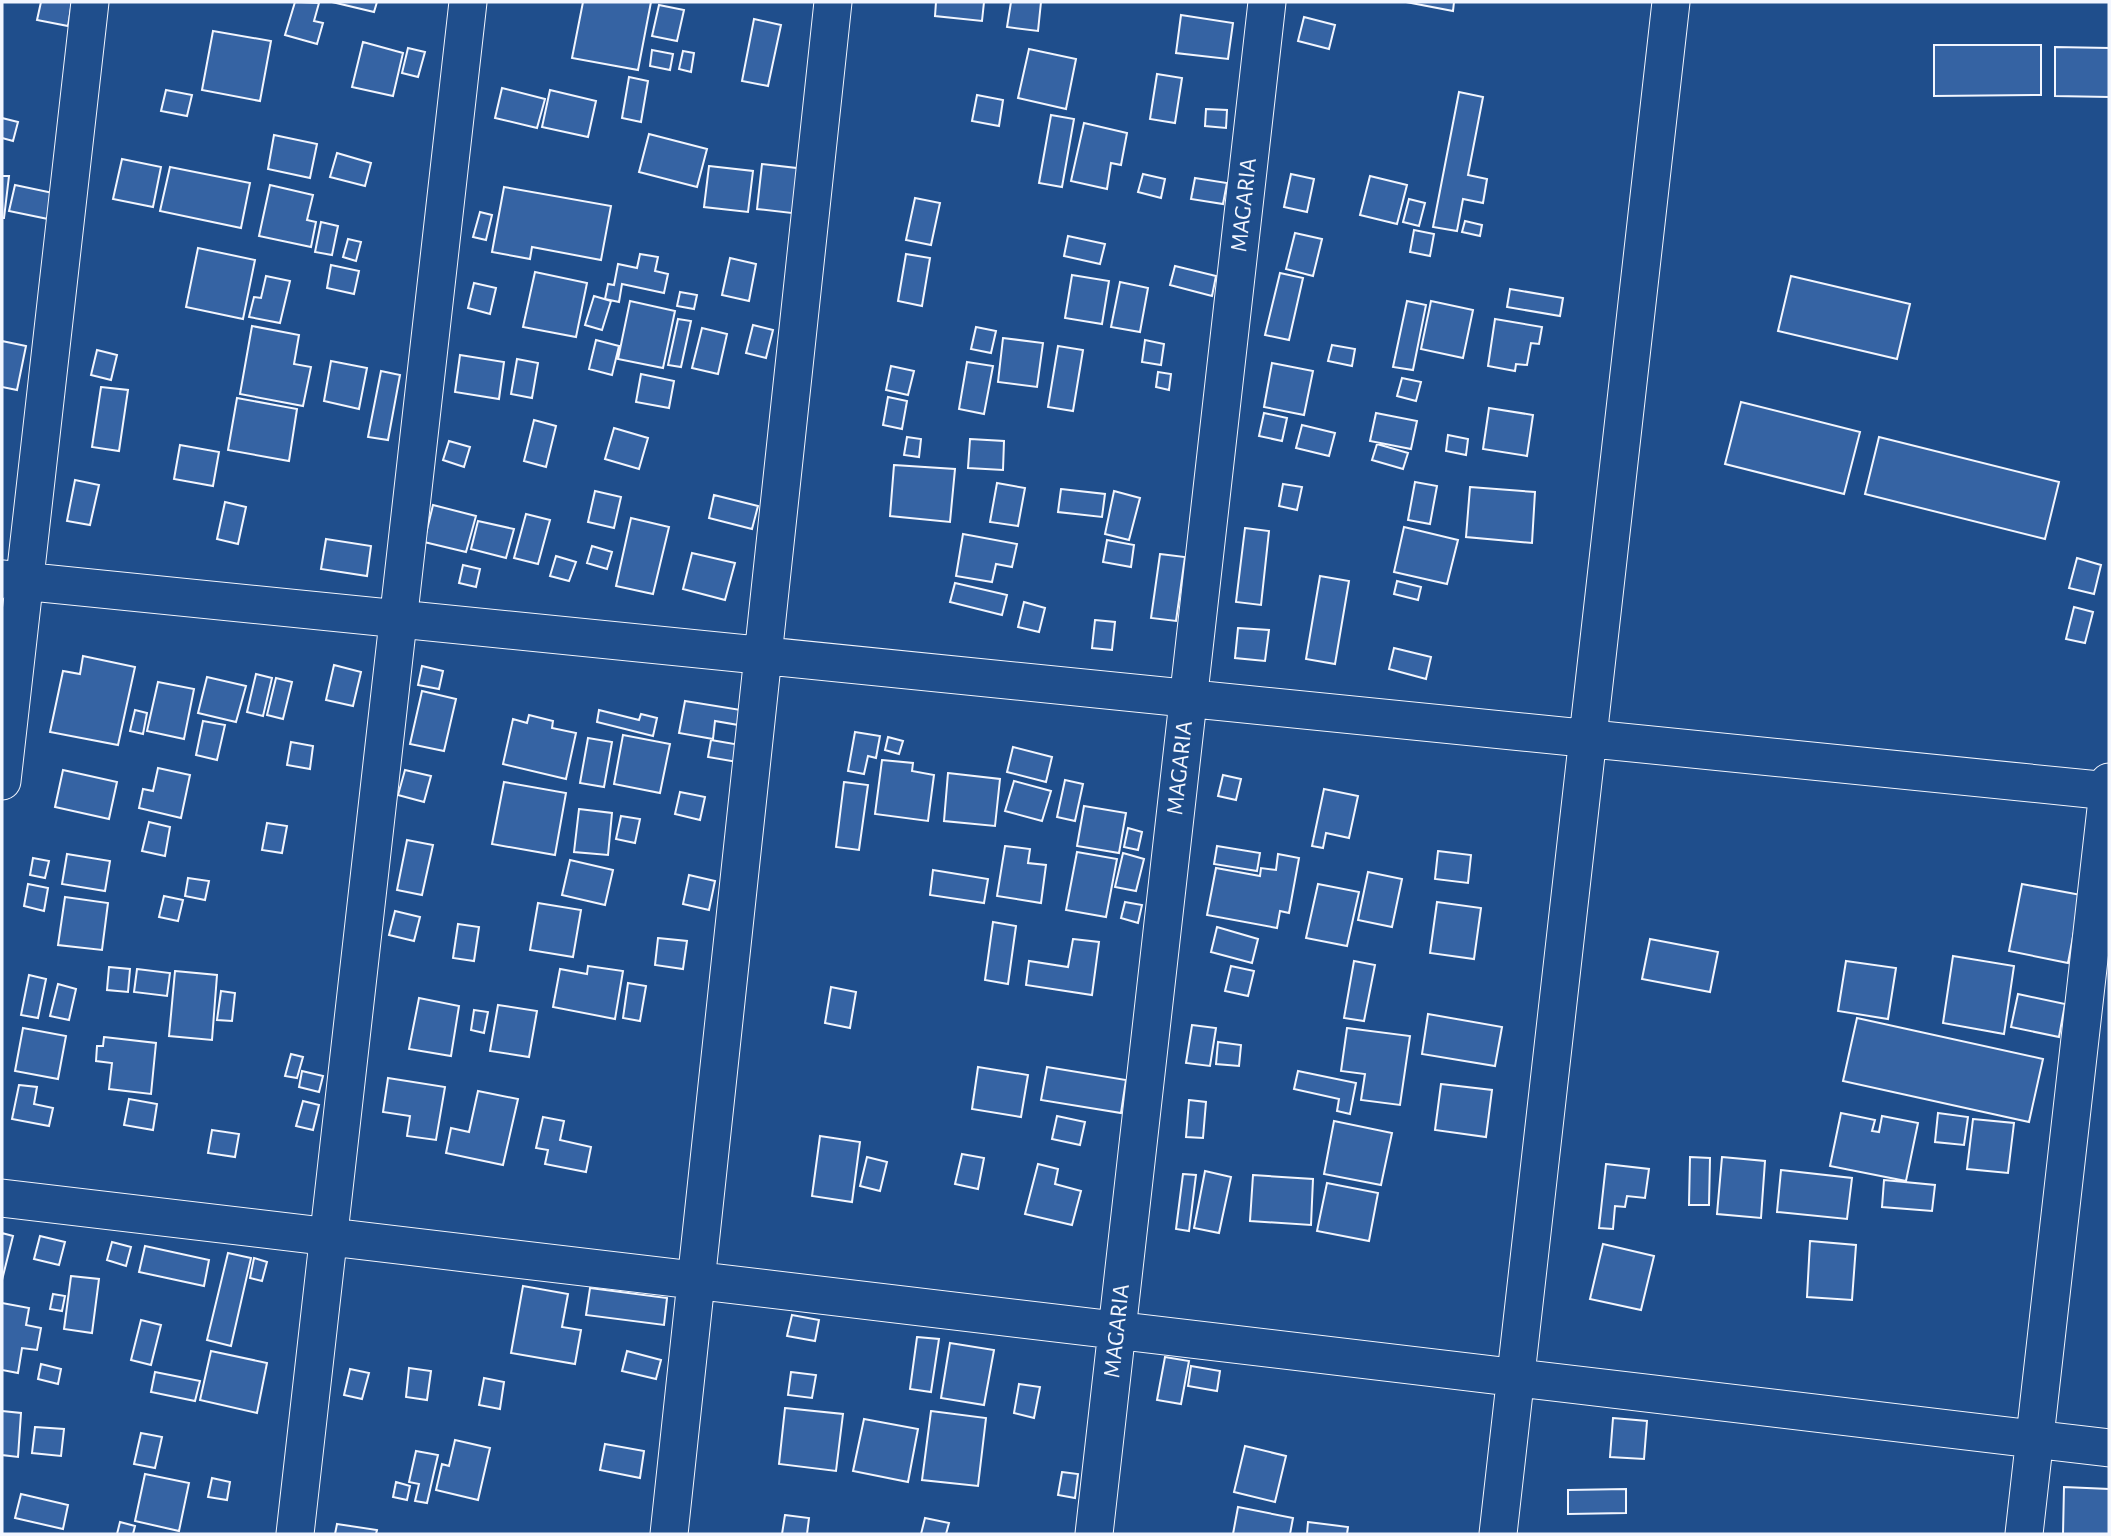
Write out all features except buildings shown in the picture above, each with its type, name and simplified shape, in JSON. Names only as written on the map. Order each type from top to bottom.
[{"type":"street","points":[[2,780],[13,580],[90,2]]},
{"type":"street","points":[[295,1534],[467,2]]},
{"type":"street","points":[[668,1534],[833,2]]},
{"type":"street","name":"MAGARIA","points":[[1094,1534],[1267,2]]},
{"type":"street","points":[[1498,1534],[1671,2]]},
{"type":"street","points":[[13,580],[1588,739],[2109,788],[2024,1534]]},
{"type":"street","points":[[2,1198],[2109,1448]]}]
